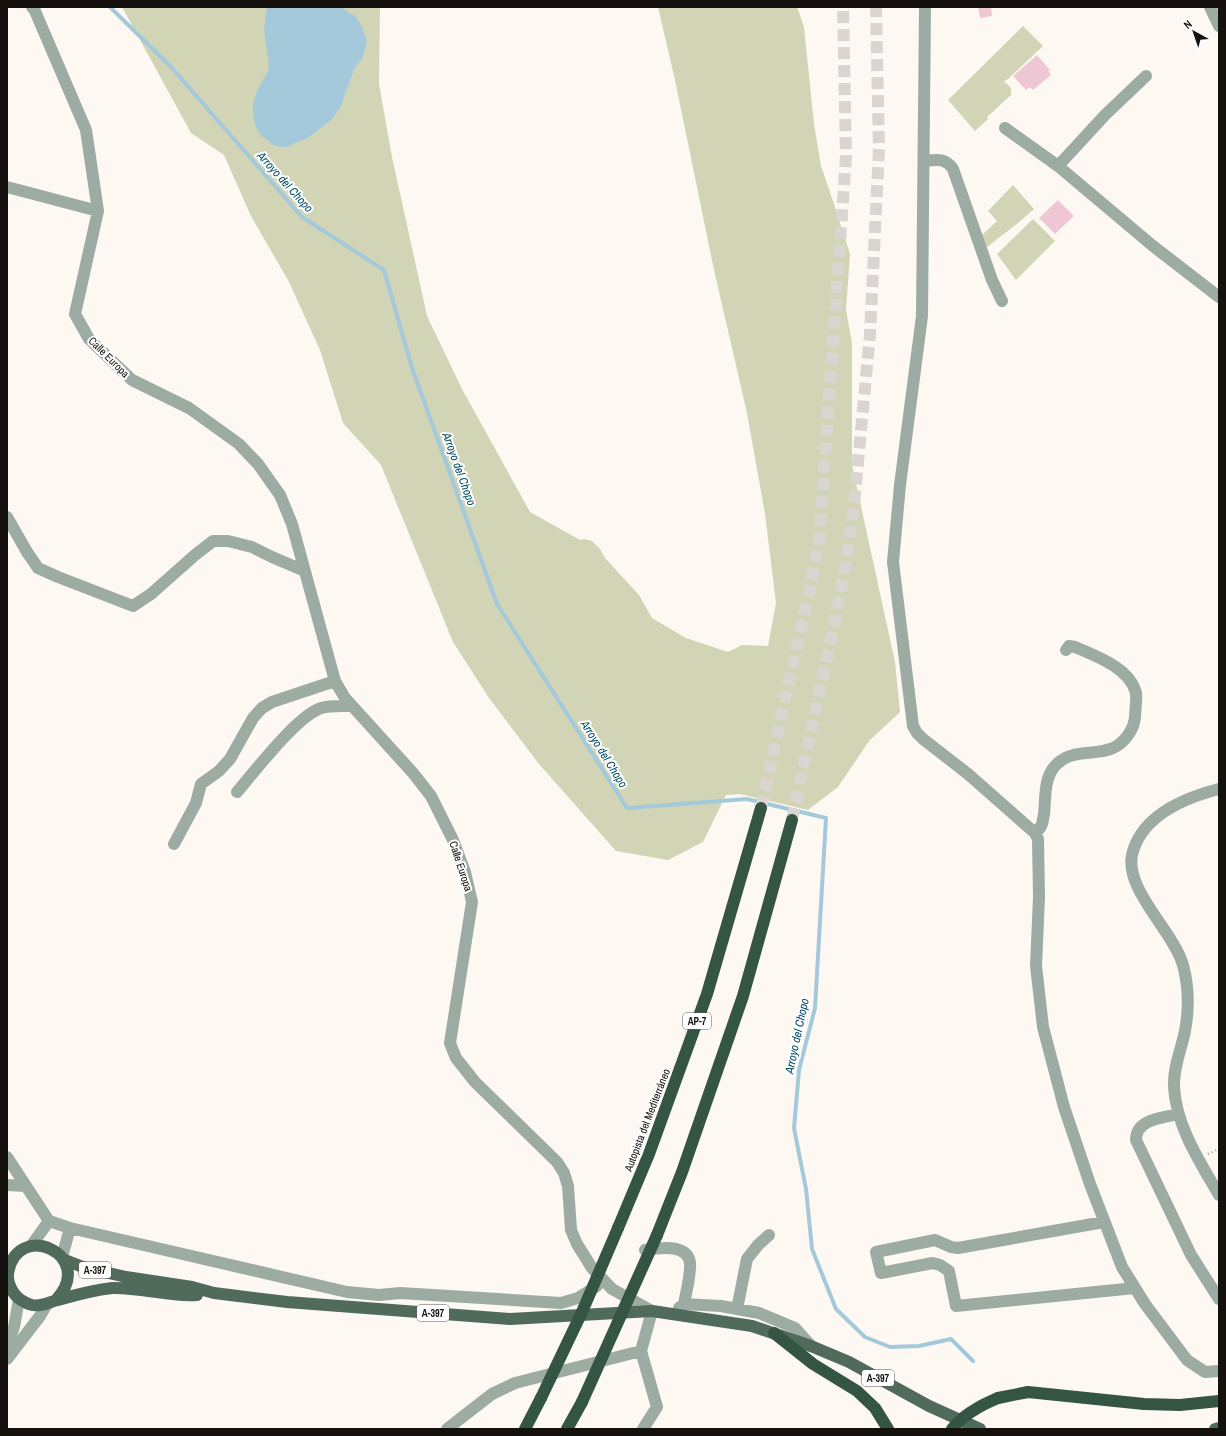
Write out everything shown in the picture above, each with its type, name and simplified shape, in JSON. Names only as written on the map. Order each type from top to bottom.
[{"type":"highway","name":"Autopista del Mediterráneo","points":[[525,1429],[542,1398],[582,1312],[649,1154],[707,994],[761,808]]},
{"type":"highway","points":[[567,1429],[582,1402],[657,1235],[682,1172],[743,996],[792,820]]},
{"type":"highway","points":[[774,1333],[814,1364],[857,1391],[876,1408],[888,1429]]},
{"type":"highway","points":[[952,1429],[964,1416],[976,1408],[998,1398],[1028,1392],[1144,1404],[1180,1405],[1219,1401]]},
{"type":"highway","points":[[571,1429],[574,1417]]},
{"type":"main road","name":"A-397","points":[[31,1246],[43,1245],[54,1249],[63,1259],[83,1267],[126,1277],[192,1287],[214,1293],[287,1302],[510,1319],[652,1311],[752,1326],[811,1346],[849,1362],[929,1406],[980,1429]]},
{"type":"main road","points":[[19,1299],[9,1288],[7,1277],[11,1256],[31,1246]]},
{"type":"main road","name":"A-397","points":[[51,1302],[62,1293],[68,1277],[63,1259]]},
{"type":"main road","name":"A-397","points":[[19,1299],[32,1305],[112,1288],[191,1295],[214,1293]]},
{"type":"main road","points":[[1215,1429],[1219,1428]]},
{"type":"street","points":[[7,187],[98,211],[86,130],[32,7]]},
{"type":"street","points":[[925,7],[922,316],[900,485],[893,562],[913,726],[923,739],[968,774],[1035,833],[1038,839],[1039,897],[1036,966],[1044,1027],[1064,1107],[1104,1222],[1122,1267],[1150,1310],[1187,1360],[1205,1372],[1219,1371]]},
{"type":"street","points":[[1210,7],[1219,26]]},
{"type":"street","points":[[1058,166],[1105,115],[1146,76]]},
{"type":"street","points":[[1005,128],[1058,166],[1152,246],[1219,297]]},
{"type":"street","points":[[924,161],[944,160],[953,169],[992,280],[1002,301]]},
{"type":"street","name":"Calle Europa","points":[[98,211],[74,314],[89,339],[132,380],[189,408],[239,444],[258,464],[280,495],[292,524],[335,681],[345,698],[431,796],[453,840],[465,872],[472,902],[450,1043],[456,1058],[475,1082],[557,1162],[564,1173],[568,1186],[571,1230],[577,1244],[592,1268],[604,1281]]},
{"type":"street","points":[[7,517],[38,568],[133,606],[151,594],[213,541],[228,541],[252,547],[305,571]]},
{"type":"street","points":[[1035,833],[1042,825],[1046,784],[1050,772],[1057,763],[1068,756],[1103,752],[1114,748],[1123,741],[1135,722],[1136,695],[1134,686],[1129,679],[1110,663],[1073,646],[1068,647],[1066,650]]},
{"type":"street","points":[[174,844],[196,803],[201,784],[219,771],[230,759],[253,718],[262,708],[272,702],[335,681]]},
{"type":"street","points":[[236,792],[290,731],[309,715],[320,708],[332,706],[352,706]]},
{"type":"street","points":[[1219,789],[1192,798],[1161,813],[1150,822],[1139,837],[1132,856],[1132,869],[1136,885],[1177,950],[1187,981],[1188,1002],[1185,1030],[1175,1066],[1174,1087],[1178,1114],[1202,1165],[1219,1195]]},
{"type":"street","points":[[1178,1114],[1142,1125],[1136,1132],[1136,1140],[1191,1255],[1219,1298]]},
{"type":"street","points":[[7,1157],[49,1221],[70,1228],[347,1292],[379,1295],[400,1293],[561,1303],[578,1298],[604,1281],[612,1289],[652,1311],[641,1351],[657,1407],[643,1429]]},
{"type":"street","points":[[7,1185],[26,1186]]},
{"type":"street","points":[[31,1246],[49,1221]]},
{"type":"street","points":[[1104,1222],[958,1248],[951,1247],[935,1240],[876,1252],[880,1273],[933,1263],[944,1267],[949,1271],[956,1306],[1135,1288]]},
{"type":"street","points":[[63,1259],[70,1228]]},
{"type":"street","points":[[737,1309],[747,1259],[768,1235]]},
{"type":"street","points":[[644,1250],[665,1247],[681,1251],[688,1256],[690,1264],[684,1304],[672,1314]]},
{"type":"street","points":[[7,1345],[14,1327],[19,1299]]},
{"type":"street","points":[[7,1359],[51,1302]]},
{"type":"street","points":[[684,1304],[721,1306],[759,1313],[795,1328],[811,1346]]},
{"type":"street","points":[[447,1429],[492,1394],[515,1383],[641,1351]]},
{"type":"green space","points":[[122,7],[380,7],[379,84],[392,157],[427,316],[462,389],[530,512],[580,540],[585,539],[592,541],[600,549],[605,558],[639,595],[652,618],[686,638],[728,652],[742,645],[768,646],[776,603],[765,514],[747,413],[714,270],[675,80],[658,7],[797,7],[804,27],[814,124],[821,166],[850,254],[846,310],[852,343],[852,465],[895,662],[900,712],[869,741],[838,787],[808,810],[740,794],[726,795],[703,842],[668,860],[616,851],[539,764],[489,698],[453,642],[381,465],[343,423],[320,350],[288,280],[251,216],[224,155],[191,133]]},
{"type":"green space","points":[[1023,26],[1043,46],[1004,81],[1011,88],[1011,95],[987,117],[988,119],[975,131],[948,100]]},
{"type":"green space","points":[[1013,185],[1034,209],[987,247],[982,235],[997,221],[988,211]]},
{"type":"green space","points":[[1033,219],[1055,241],[1016,280],[997,254]]},
{"type":"water","points":[[267,7],[341,7],[355,16],[361,25],[367,40],[362,59],[355,67],[340,108],[331,120],[309,137],[287,147],[273,145],[260,134],[255,125],[253,115],[253,102],[268,71],[269,65],[264,30]]},
{"type":"building","points":[[978,7],[991,7],[992,16],[980,18]]},
{"type":"building","points":[[1037,55],[1050,70],[1048,71],[1051,75],[1033,90],[1030,87],[1026,90],[1013,76]]},
{"type":"building","points":[[1058,200],[1074,216],[1055,234],[1039,218]]},
{"type":"waterway","name":"Arroyo del Chopo","points":[[110,7],[171,67],[302,217],[384,270],[412,368],[497,604],[627,808],[747,799],[826,818],[815,1008],[799,1070],[794,1128],[806,1189],[812,1249],[836,1309],[865,1337],[890,1347],[919,1346],[951,1339],[973,1361]]},
{"type":"tunnel","points":[[761,808],[819,542],[846,157],[843,7]]},
{"type":"tunnel","points":[[792,820],[840,596],[854,505],[870,334],[879,149],[876,7]]}]
